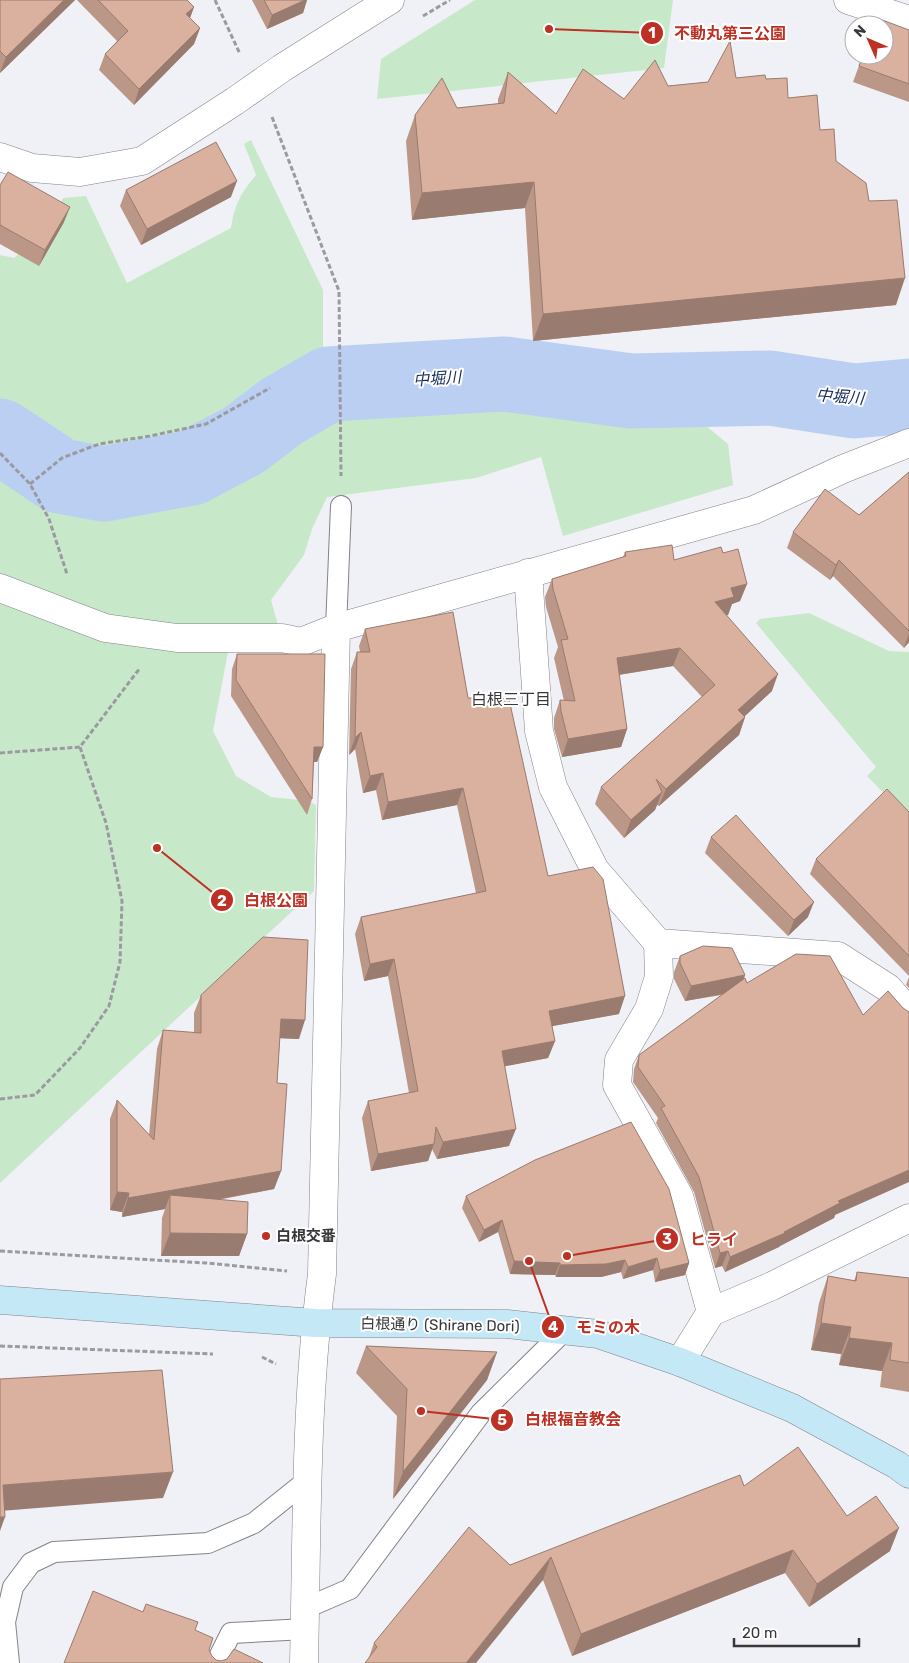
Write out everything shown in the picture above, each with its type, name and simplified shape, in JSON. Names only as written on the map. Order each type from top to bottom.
[{"type":"street","points":[[0,157],[32,168],[80,172],[142,161],[236,101],[282,68],[390,0]]},
{"type":"street","points":[[848,0],[909,20]]},
{"type":"street","points":[[0,588],[105,628],[177,638],[282,638],[301,642],[336,628],[754,510],[842,469],[909,443]]},
{"type":"street","points":[[528,573],[539,731],[553,787],[595,870],[658,943],[659,977],[649,1009],[619,1060],[617,1085],[679,1196],[711,1312]]},
{"type":"street","points":[[304,1663],[310,1415],[316,1323],[322,1274],[336,628]]},
{"type":"street","points":[[658,943],[838,956],[888,988],[909,1012]]},
{"type":"street","points":[[680,1362],[711,1312],[772,1286],[909,1218]]},
{"type":"street","name":"白根通り (Shirane Dori)","points":[[0,1300],[316,1323],[507,1324],[598,1334],[680,1362],[792,1408],[897,1465],[909,1474]]},
{"type":"lane","points":[[336,628],[341,506]]},
{"type":"lane","points":[[216,1663],[230,1633],[305,1618],[350,1589],[481,1412],[564,1331]]},
{"type":"lane","points":[[9,1663],[5,1622],[12,1587],[31,1563],[54,1552],[208,1543],[254,1523],[309,1479]]},
{"type":"path","points":[[216,0],[242,59]]},
{"type":"path","points":[[420,18],[450,0]]},
{"type":"path","points":[[279,132],[339,291],[341,506]]},
{"type":"path","points":[[30,484],[62,458],[99,444],[150,436],[206,424],[270,388]]},
{"type":"path","points":[[0,452],[30,484],[49,518],[68,579]]},
{"type":"path","points":[[0,753],[80,747],[165,636]]},
{"type":"path","points":[[0,1099],[35,1095],[80,1048],[109,1006],[120,962],[122,901],[106,823],[80,747]]},
{"type":"path","points":[[0,1251],[206,1263],[322,1274]]},
{"type":"path","points":[[0,1346],[222,1354]]},
{"type":"path","points":[[260,1356],[281,1367]]},
{"type":"green space","points":[[475,0],[673,0],[664,68],[377,99],[381,59]]},
{"type":"green space","points":[[251,140],[323,290],[323,410],[533,399],[699,420],[728,444],[733,485],[563,536],[541,457],[476,478],[327,497],[312,529],[304,555],[271,600],[283,644],[228,652],[213,731],[236,776],[271,797],[308,801],[316,805],[314,891],[0,1183],[0,255],[14,258],[38,236],[45,238],[63,198],[86,196],[127,283],[231,228],[234,212],[239,200],[256,175],[244,144]]},
{"type":"green space","points":[[809,613],[889,651],[909,652],[909,819],[867,776],[876,767],[756,623],[760,619]]},
{"type":"building","points":[[0,0],[64,0],[6,57],[0,51]]},
{"type":"building","points":[[98,0],[187,0],[194,7],[186,14],[200,28],[139,89],[105,54],[128,31]]},
{"type":"building","points":[[264,0],[305,0],[272,15]]},
{"type":"building","points":[[894,24],[909,30],[909,84],[859,66],[894,65]]},
{"type":"building","points":[[730,41],[736,78],[765,75],[766,79],[787,78],[788,98],[817,95],[820,130],[834,129],[836,161],[866,183],[869,201],[897,200],[905,278],[543,314],[534,182],[422,193],[415,115],[442,78],[457,108],[504,103],[508,72],[556,114],[583,69],[624,99],[655,60],[668,86],[708,82]]},
{"type":"building","points":[[216,142],[237,181],[147,229],[126,190]]},
{"type":"building","points":[[8,172],[70,207],[45,250],[0,225],[0,185]]},
{"type":"building","points":[[909,472],[909,631],[839,560],[836,565],[793,532],[825,489],[859,515]]},
{"type":"building","points":[[672,545],[674,560],[721,547],[723,553],[738,549],[747,584],[731,588],[734,597],[715,602],[778,674],[738,710],[745,717],[666,789],[656,779],[662,792],[631,820],[601,787],[715,685],[680,648],[617,658],[627,729],[568,739],[560,700],[575,701],[561,640],[568,639],[553,589],[552,579],[626,556],[625,552]]},
{"type":"building","points":[[453,612],[468,698],[509,699],[548,876],[593,867],[603,879],[625,996],[549,1011],[555,1041],[502,1051],[516,1129],[443,1142],[436,1127],[434,1144],[378,1154],[368,1101],[418,1091],[394,959],[370,964],[361,917],[486,891],[463,788],[388,802],[383,773],[370,776],[361,732],[355,738],[357,652],[370,652],[365,629]]},
{"type":"building","points":[[237,654],[325,654],[323,747],[314,747],[312,799],[236,680]]},
{"type":"building","points":[[887,789],[909,812],[909,956],[816,859]]},
{"type":"building","points":[[736,815],[814,902],[794,920],[711,837]]},
{"type":"building","points":[[263,937],[308,940],[305,1020],[281,1019],[277,1083],[287,1084],[281,1171],[128,1198],[129,1193],[117,1192],[117,1100],[154,1140],[163,1030],[201,1033],[201,995]]},
{"type":"building","points":[[703,946],[732,948],[745,975],[691,986],[680,963],[680,956]]},
{"type":"building","points":[[796,954],[830,956],[863,1015],[888,991],[909,1012],[909,1170],[838,1201],[840,1203],[785,1233],[730,1257],[728,1251],[720,1253],[699,1177],[661,1108],[665,1106],[638,1067],[639,1055],[745,978],[747,983]]},
{"type":"building","points":[[631,1122],[669,1189],[689,1263],[660,1270],[657,1258],[628,1267],[625,1260],[606,1264],[560,1265],[560,1263],[514,1261],[502,1220],[484,1230],[466,1196],[535,1160]]},
{"type":"building","points":[[170,1195],[248,1202],[247,1234],[170,1233]]},
{"type":"building","points":[[857,1272],[909,1278],[909,1363],[890,1360],[892,1343],[849,1338],[851,1327],[821,1323],[828,1276],[856,1281]]},
{"type":"building","points":[[366,1346],[497,1352],[403,1472],[407,1389]]},
{"type":"building","points":[[162,1370],[173,1472],[3,1485],[5,1517],[0,1517],[0,1379]]},
{"type":"building","points":[[798,1447],[847,1516],[876,1496],[899,1528],[817,1584],[793,1550],[581,1634],[551,1557],[466,1663],[365,1663],[377,1647],[374,1643],[469,1527],[510,1565],[740,1475],[744,1486]]},
{"type":"building","points":[[93,1591],[143,1612],[146,1604],[198,1622],[195,1630],[213,1638],[209,1650],[216,1660],[227,1659],[234,1649],[263,1663],[64,1663]]},
{"type":"waterway","name":"中堀川","points":[[0,436],[60,476],[104,484],[191,468],[244,440],[282,411],[329,384],[504,374],[631,391],[770,388],[854,401],[909,396]]},
{"type":"place","name":"不動丸第三公園","points":[[549,29]]},
{"type":"place","name":"白根公園","points":[[157,848]]},
{"type":"place","name":"白根交番","points":[[266,1236]]},
{"type":"place","name":"ヒライ","points":[[567,1256]]},
{"type":"place","name":"モミの木","points":[[529,1261]]},
{"type":"place","name":"白根福音教会","points":[[421,1411]]},
{"type":"district","name":"白根三丁目","points":[[511,699]]}]
